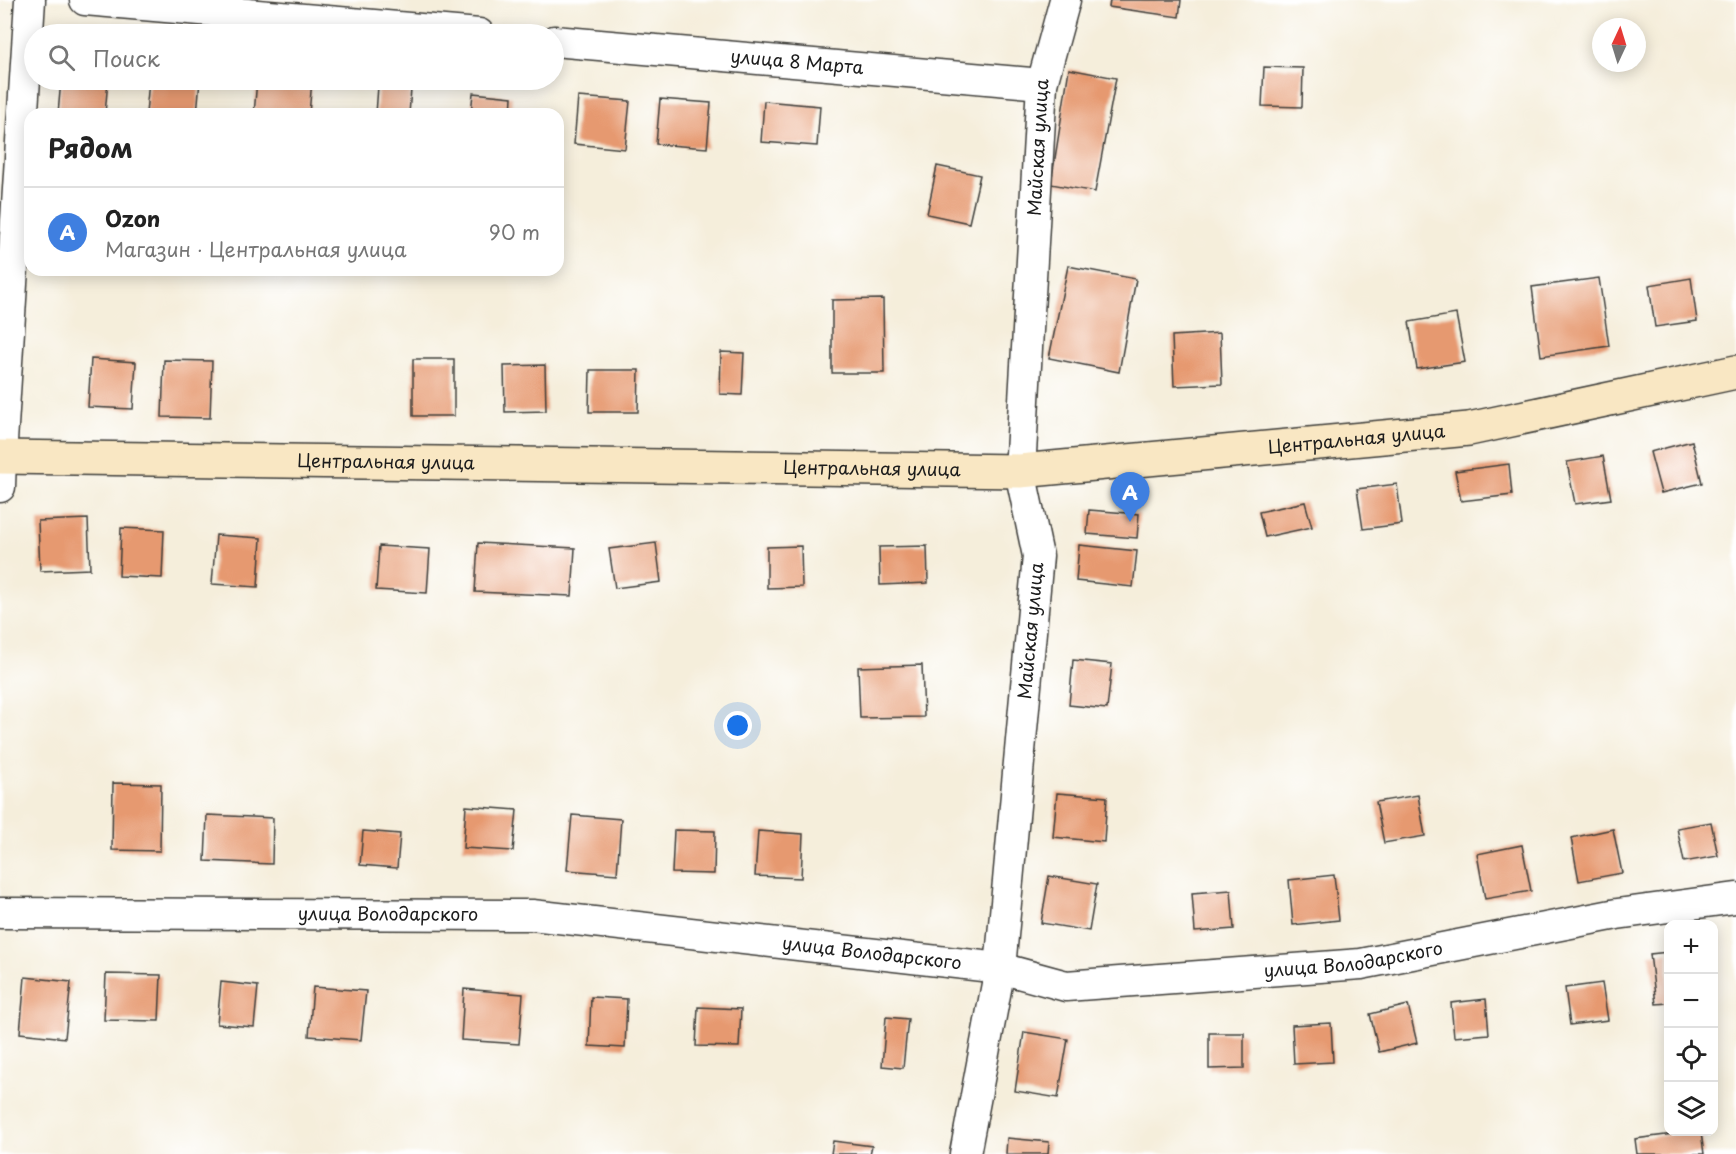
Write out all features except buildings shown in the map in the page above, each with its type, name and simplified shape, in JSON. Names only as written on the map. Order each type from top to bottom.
[{"type":"main road","name":"Центральная улица","points":[[0,457],[1020,471],[1469,429],[1736,372]]},
{"type":"street","points":[[28,24],[30,0]]},
{"type":"street","points":[[85,0],[363,24]]},
{"type":"street","name":"Майская улица","points":[[965,1154],[1000,968],[1038,556],[1020,471],[1042,84],[1065,0]]},
{"type":"street","name":"улица 8 Марта","points":[[564,42],[1042,84]]},
{"type":"street","points":[[0,488],[0,457],[24,90]]},
{"type":"street","name":"улица Володарского","points":[[0,913],[532,915],[1000,968],[1066,986],[1361,964],[1617,914],[1736,898]]},
{"type":"place","name":"Ozon","points":[[1130,522]]}]
